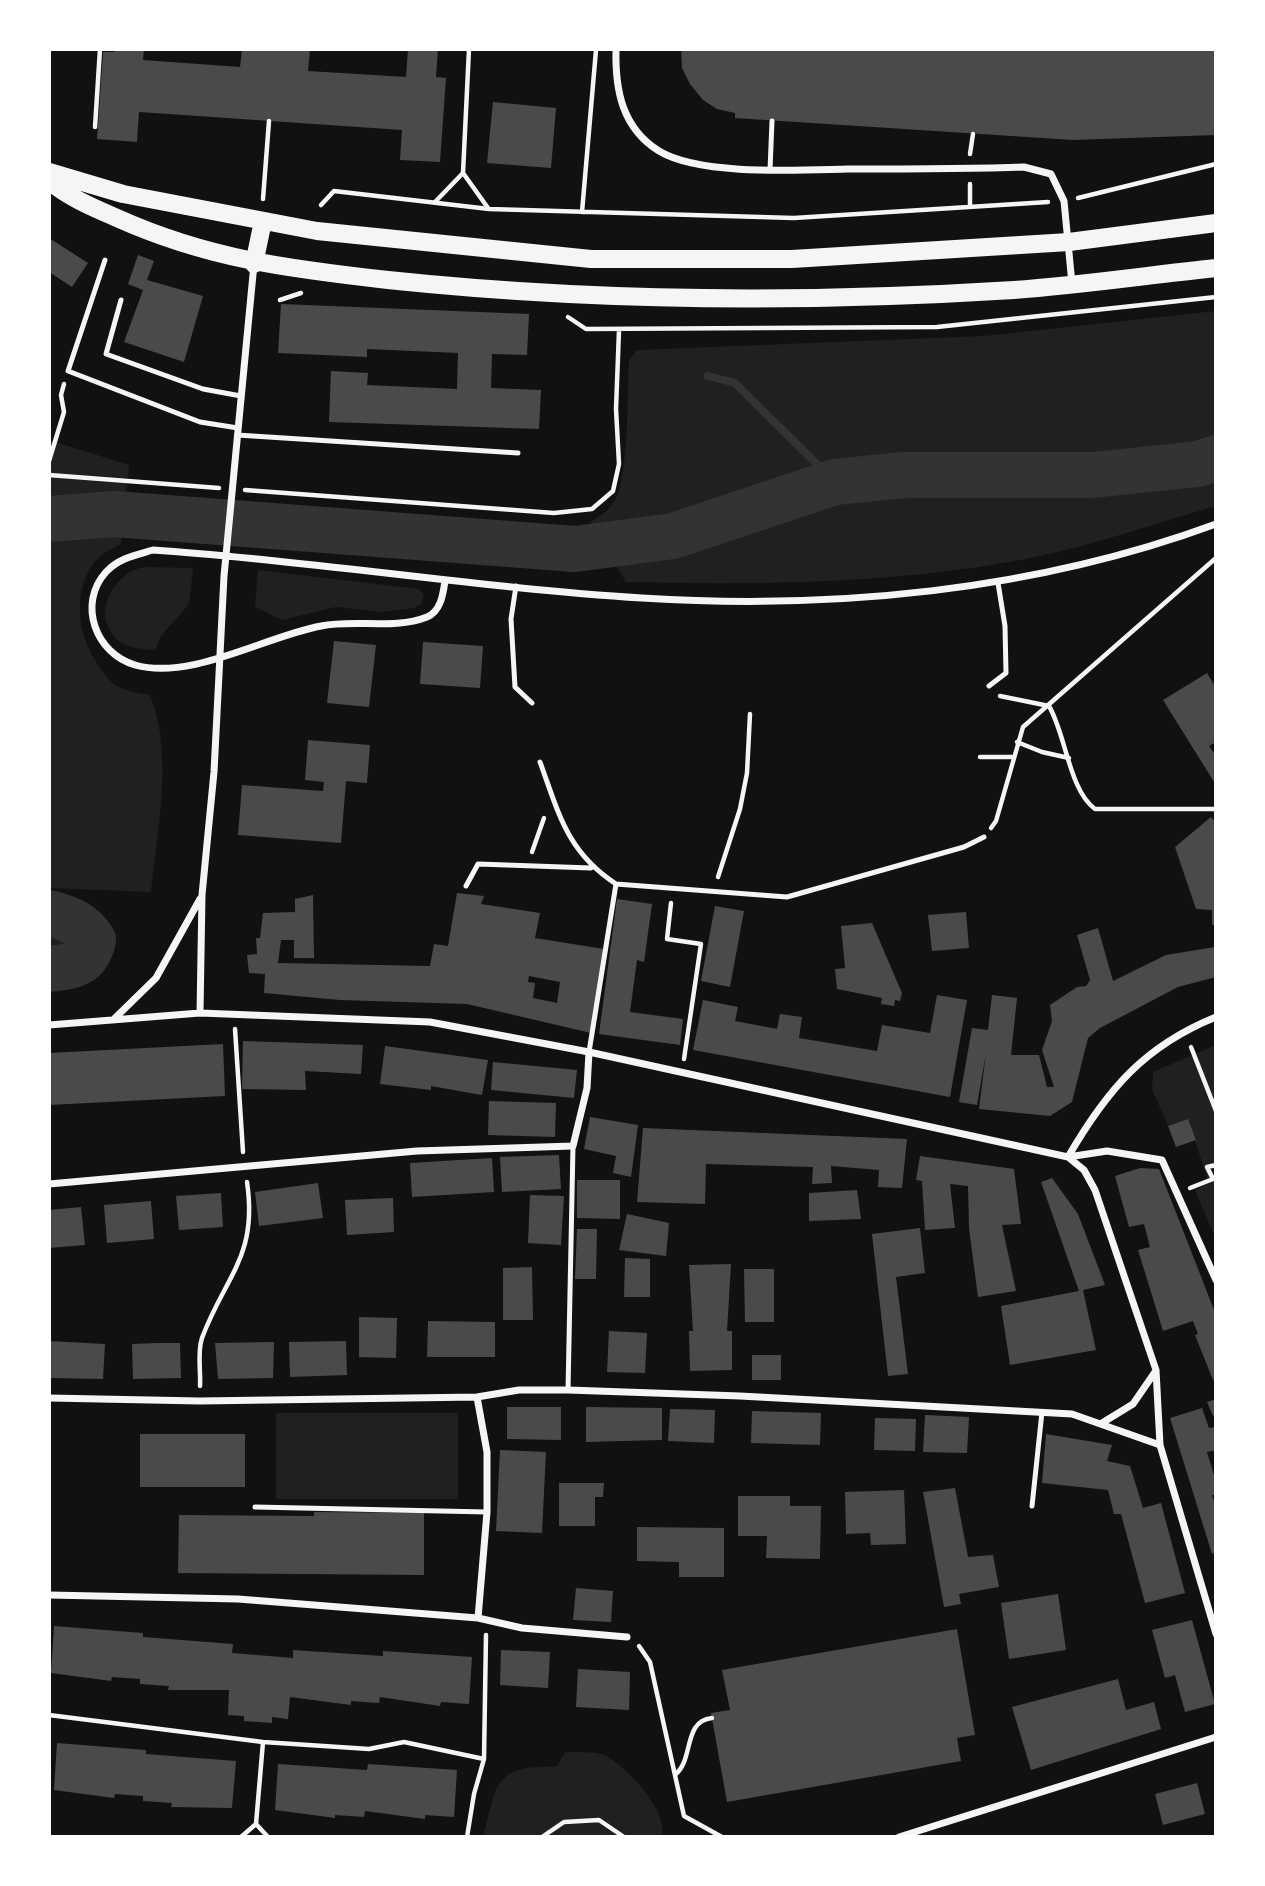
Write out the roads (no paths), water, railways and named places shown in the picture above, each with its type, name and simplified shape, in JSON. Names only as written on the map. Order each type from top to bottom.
[{"type":"main road","points":[[49,172],[123,194],[336,234],[591,259],[792,259],[1069,242],[1216,223]]},
{"type":"main road","points":[[49,181],[68,196],[143,229],[189,246],[254,264],[437,285],[611,297],[782,298],[1013,290],[1216,268]]},
{"type":"main road","points":[[254,264],[263,221]]},
{"type":"street","points":[[616,49],[617,89],[625,113],[636,133],[660,151],[685,162],[770,170],[1024,167],[1051,174],[1064,201],[1072,284]]},
{"type":"street","points":[[200,1013],[202,895],[214,772],[224,576],[254,264]]},
{"type":"street","points":[[445,581],[441,603],[429,616],[393,624],[321,625],[197,663],[162,668],[136,665],[116,656],[100,642],[91,617],[94,592],[106,572],[125,558],[153,550],[445,581],[641,598],[728,602],[816,601],[998,583],[1103,559],[1216,524]]},
{"type":"street","points":[[114,1020],[156,978],[202,895]]},
{"type":"street","points":[[49,1025],[200,1013],[430,1022],[589,1052],[1068,1157],[1107,1151],[1162,1160],[1216,1279]]},
{"type":"street","points":[[1068,1157],[1083,1131],[1137,1062],[1184,1030],[1216,1017]]},
{"type":"street","points":[[49,1184],[417,1151],[573,1146],[587,1088],[589,1052]]},
{"type":"street","points":[[1068,1157],[1084,1170],[1095,1190],[1156,1370],[1160,1445],[1216,1634]]},
{"type":"street","points":[[1101,1423],[1133,1404],[1156,1370]]},
{"type":"street","points":[[49,1398],[200,1401],[477,1397],[519,1390],[568,1390],[1073,1414],[1160,1445]]},
{"type":"street","points":[[477,1397],[487,1452],[488,1512],[482,1619]]},
{"type":"street","points":[[49,1595],[237,1599],[482,1619],[522,1628],[627,1637]]},
{"type":"street","points":[[898,1837],[1216,1737]]},
{"type":"lane","points":[[770,170],[772,121]]},
{"type":"lane","points":[[105,260],[68,371],[200,422],[237,431],[518,453]]},
{"type":"lane","points":[[121,300],[106,354],[203,389],[241,396]]},
{"type":"lane","points":[[989,686],[1006,673],[1005,626],[998,583]]},
{"type":"lane","points":[[516,586],[512,619],[515,687],[532,703]]},
{"type":"lane","points":[[540,762],[575,847],[591,868],[616,884],[787,897],[964,847],[984,837]]},
{"type":"lane","points":[[466,886],[478,864],[591,868]]},
{"type":"lane","points":[[589,1052],[616,884]]},
{"type":"lane","points":[[568,1390],[573,1146]]},
{"type":"lane","points":[[1032,1506],[1042,1412]]},
{"type":"lane","points":[[256,1507],[488,1512]]},
{"type":"waterway","points":[[708,376],[735,383],[835,482]]},
{"type":"waterway","points":[[49,519],[114,514],[575,549],[673,536],[835,482],[904,475],[1093,475],[1198,464],[1216,458]]},
{"type":"waterway","points":[[49,913],[74,922],[93,940],[83,960],[49,969]]}]
